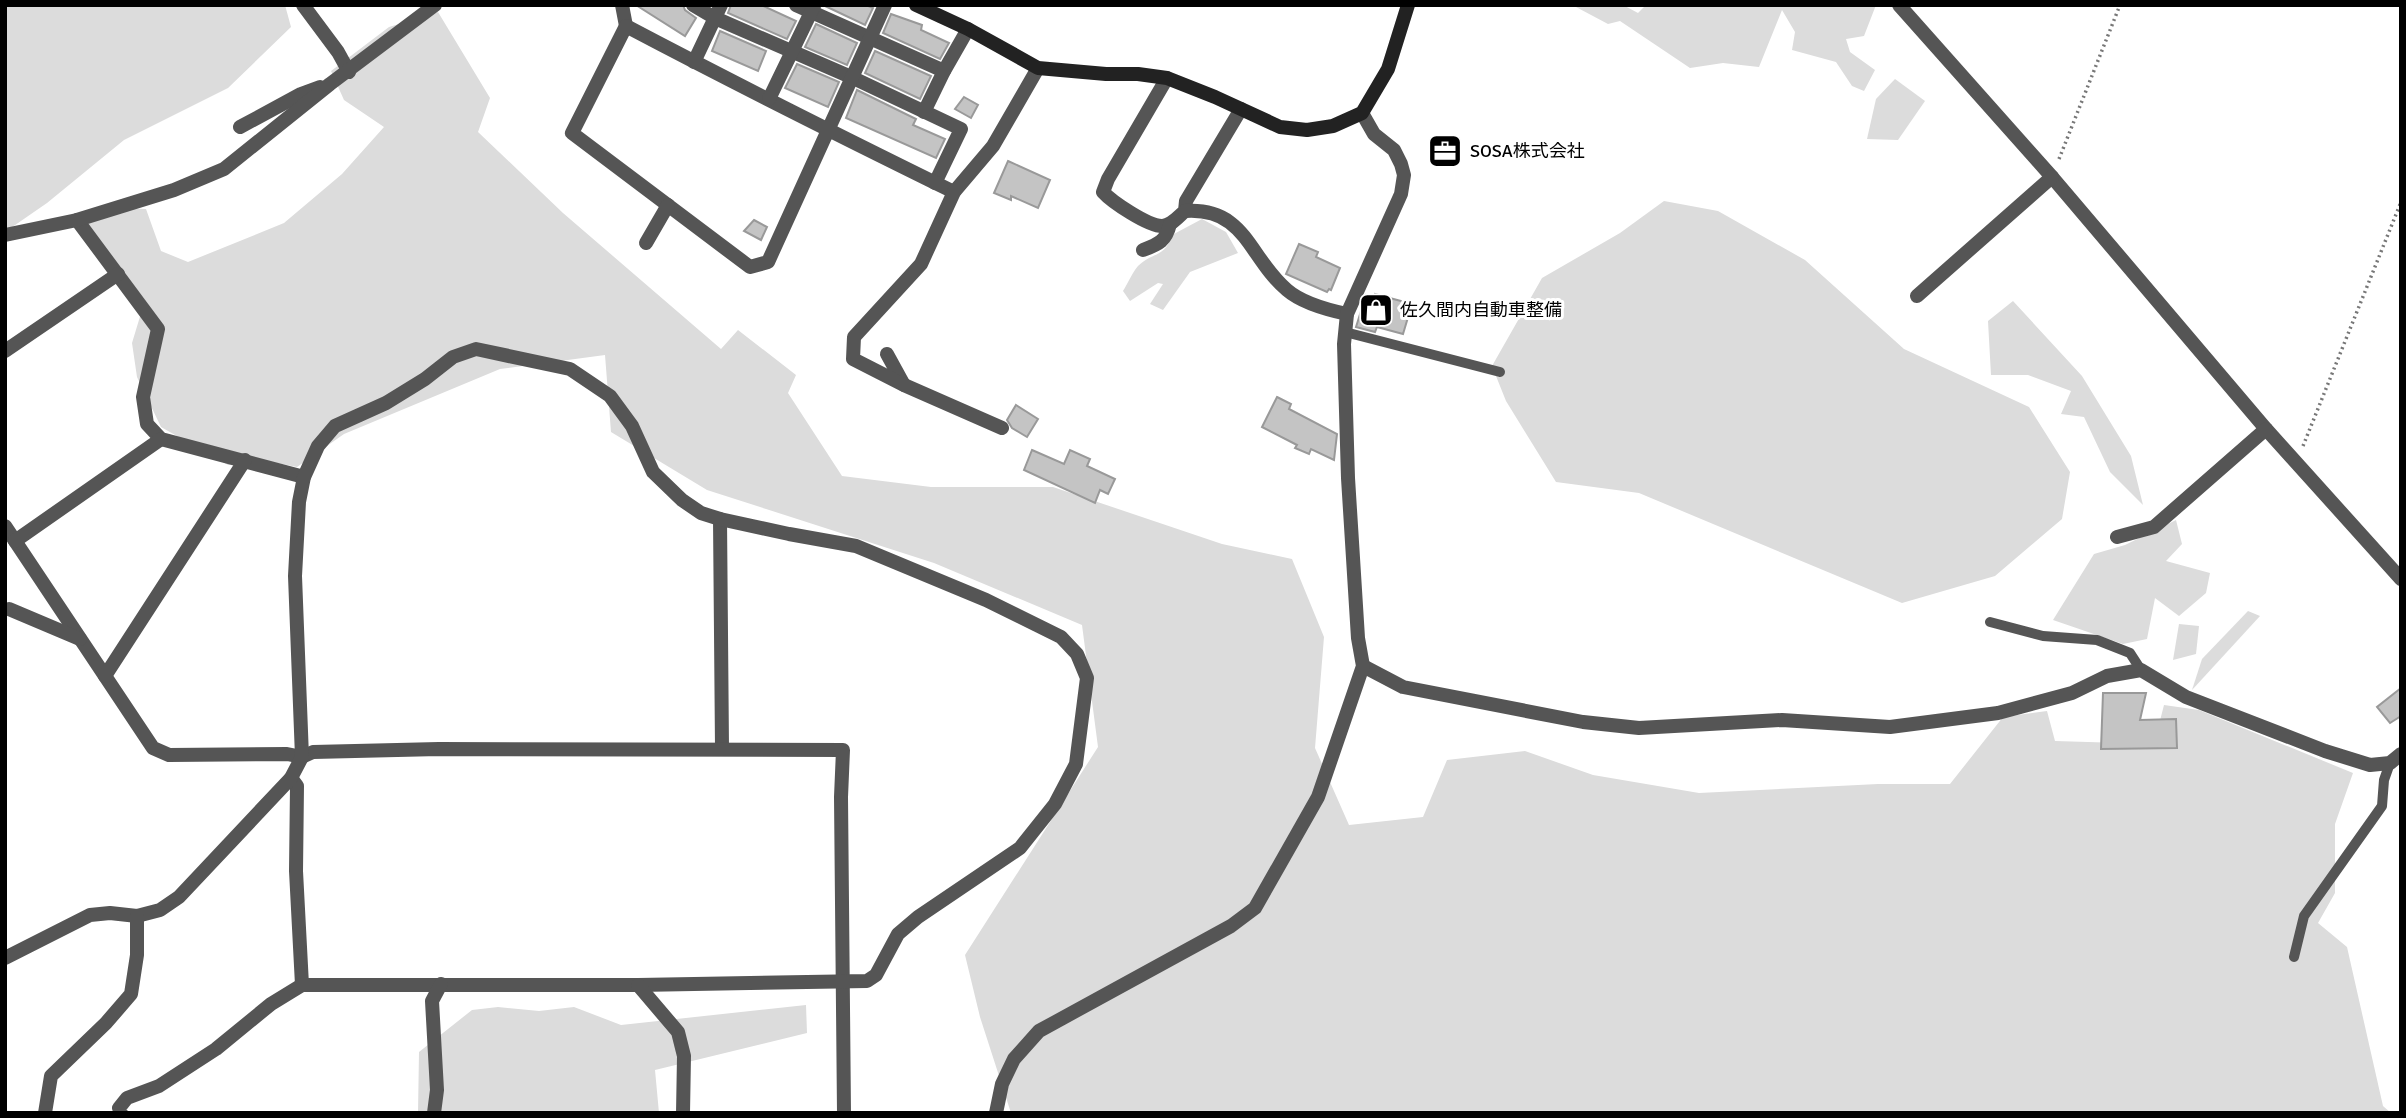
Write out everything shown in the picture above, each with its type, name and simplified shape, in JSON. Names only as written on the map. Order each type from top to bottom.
[{"type":"street","points":[[303,5],[338,52],[349,72]]},
{"type":"street","points":[[5,235],[76,220],[174,190],[224,169],[435,5]]},
{"type":"street","points":[[622,5],[626,26],[572,133],[750,267],[768,262],[885,5]]},
{"type":"street","points":[[693,5],[718,12],[792,52],[961,130],[935,183]]},
{"type":"street","points":[[796,5],[812,9],[944,71]]},
{"type":"street","points":[[916,5],[968,29],[1038,68],[1167,78],[1280,127],[1307,130],[1333,126],[1362,113],[1388,69],[1408,5]]},
{"type":"street","points":[[1899,5],[2052,177],[2266,429],[2401,579]]},
{"type":"street","points":[[769,99],[812,9]]},
{"type":"street","points":[[694,62],[718,12]]},
{"type":"street","points":[[626,26],[954,192]]},
{"type":"street","points":[[924,112],[968,29]]},
{"type":"street","points":[[1002,428],[904,385],[853,359],[854,337],[921,264],[954,192],[993,146],[1038,68]]},
{"type":"street","points":[[1167,78],[1102,192],[1109,199],[1160,226],[1170,224],[1185,211],[1210,211],[1227,218],[1288,291],[1309,302],[1347,314]]},
{"type":"street","points":[[240,127],[301,94],[330,84]]},
{"type":"street","points":[[1185,211],[1186,201],[1241,109]]},
{"type":"street","points":[[996,1113],[1002,1084],[1014,1059],[1039,1031],[1231,926],[1255,908],[1318,797],[1363,666],[1358,638],[1349,491],[1344,364],[1347,314],[1401,194],[1404,175],[1394,150],[1374,134],[1362,113]]},
{"type":"street","points":[[1917,296],[2052,177]]},
{"type":"street","points":[[646,243],[668,205]]},
{"type":"street","points":[[76,220],[158,329],[143,397],[147,424],[161,439],[304,477]]},
{"type":"street","points":[[1143,250],[1159,244],[1167,237],[1170,224]]},
{"type":"street","points":[[5,351],[118,274]]},
{"type":"street","points":[[5,958],[90,915],[110,913],[136,916],[160,910],[179,897],[290,778],[302,757],[295,576],[299,502],[304,477],[318,446],[335,426],[386,403],[425,379],[453,357],[475,349],[570,369],[610,396],[632,426],[653,472],[682,500],[701,513],[856,546],[986,600],[1061,637],[1077,654],[1087,678],[1076,764],[1055,804],[1020,848],[918,916],[898,934],[876,975],[867,981],[638,985],[302,985],[271,1004],[216,1049],[159,1086],[127,1098],[119,1108],[121,1113]]},
{"type":"street","points":[[887,354],[904,385]]},
{"type":"street","points":[[2117,537],[2154,527],[2266,429]]},
{"type":"street","points":[[15,541],[161,439]]},
{"type":"street","points":[[105,676],[244,460]]},
{"type":"street","points":[[720,519],[722,748]]},
{"type":"street","points":[[5,527],[153,748],[169,755],[287,754],[302,757],[313,752],[439,749],[843,750],[841,982],[844,1113]]},
{"type":"street","points":[[9,609],[80,639]]},
{"type":"street","points":[[1363,666],[1404,687],[1583,722],[1639,728],[1782,720],[1890,727],[1998,713],[2073,693],[2106,676],[2141,670],[2186,697],[2325,751],[2370,765],[2395,758]]},
{"type":"street","points":[[290,778],[297,786],[296,871],[302,985]]},
{"type":"street","points":[[45,1113],[51,1076],[106,1023],[131,994],[137,955],[136,916]]},
{"type":"street","points":[[434,1113],[436,1090],[432,1000],[441,984]]},
{"type":"street","points":[[638,985],[678,1032],[684,1056],[683,1113]]},
{"type":"lane","points":[[1345,332],[1500,372]]},
{"type":"lane","points":[[1990,622],[2043,636],[2097,640],[2130,653],[2141,670]]},
{"type":"lane","points":[[2294,957],[2304,916],[2382,806],[2384,780],[2395,758]]},
{"type":"path","points":[[2052,177],[2120,5]]},
{"type":"path","points":[[2297,461],[2401,202]]},
{"type":"shaded area","points":[[5,5],[285,5],[291,27],[228,88],[124,140],[47,203],[5,232]]},
{"type":"shaded area","points":[[1623,5],[1638,13],[1646,5],[1876,5],[1864,36],[1846,39],[1850,52],[1875,70],[1864,91],[1852,86],[1836,62],[1792,50],[1795,32],[1782,10],[1759,67],[1723,63],[1690,68],[1620,21],[1608,24],[1576,7]]},
{"type":"shaded area","points":[[438,12],[490,98],[478,132],[563,213],[721,349],[738,330],[796,375],[788,393],[842,476],[931,487],[1053,487],[1222,544],[1292,559],[1324,637],[1315,748],[1349,825],[1423,817],[1447,760],[1525,751],[1593,775],[1699,793],[1878,784],[1950,784],[2003,717],[2047,711],[2055,741],[2154,744],[2164,705],[2199,710],[2353,773],[2335,824],[2335,893],[2318,923],[2347,947],[2383,1106],[2391,1113],[1011,1113],[980,1017],[965,955],[1098,747],[1082,625],[934,563],[707,490],[611,432],[605,355],[500,369],[344,434],[297,467],[272,462],[228,465],[161,427],[137,377],[132,343],[145,300],[84,222],[119,208],[146,209],[161,251],[188,262],[284,223],[342,174],[384,127],[344,100],[331,71],[389,27]]},
{"type":"shaded area","points":[[1895,79],[1925,101],[1898,140],[1867,139],[1876,99]]},
{"type":"shaded area","points":[[1664,201],[1718,211],[1805,260],[1904,349],[2029,407],[2070,472],[2062,519],[1995,576],[1902,603],[1639,493],[1556,482],[1506,401],[1492,366],[1542,278],[1620,233]]},
{"type":"shaded area","points":[[1202,219],[1226,232],[1238,253],[1190,272],[1163,310],[1150,304],[1163,284],[1158,283],[1130,301],[1123,291],[1138,266],[1166,248],[1172,235]]},
{"type":"shaded area","points":[[2013,301],[2082,376],[2131,456],[2143,505],[2110,472],[2084,417],[2061,414],[2071,391],[2028,375],[1991,375],[1988,321]]},
{"type":"shaded area","points":[[2176,520],[2182,544],[2166,561],[2210,573],[2206,593],[2179,616],[2155,598],[2147,639],[2123,644],[2053,620],[2094,554],[2125,545]]},
{"type":"shaded area","points":[[2248,611],[2260,616],[2192,690],[2202,659]]},
{"type":"shaded area","points":[[2179,624],[2199,626],[2196,654],[2173,660]]},
{"type":"shaded area","points":[[806,1005],[807,1033],[655,1070],[659,1113],[418,1113],[419,1052],[472,1010],[498,1007],[539,1011],[574,1007],[621,1025]]},
{"type":"building","points":[[636,5],[683,5],[685,10],[696,18],[685,36]]},
{"type":"building","points":[[731,5],[761,5],[796,21],[787,39],[728,13]]},
{"type":"building","points":[[823,5],[866,5],[873,8],[865,25]]},
{"type":"building","points":[[891,14],[922,25],[921,30],[949,43],[940,59],[883,33]]},
{"type":"building","points":[[816,24],[857,43],[847,65],[805,47]]},
{"type":"building","points":[[720,31],[766,51],[758,71],[712,51]]},
{"type":"building","points":[[875,51],[931,76],[920,99],[865,73]]},
{"type":"building","points":[[797,64],[839,82],[828,107],[785,88]]},
{"type":"building","points":[[857,90],[916,119],[913,125],[945,139],[936,158],[846,118]]},
{"type":"building","points":[[964,97],[978,105],[971,118],[955,109]]},
{"type":"building","points":[[1008,161],[1050,180],[1038,208],[1011,196],[1011,200],[994,193]]},
{"type":"building","points":[[754,220],[767,227],[761,240],[744,231]]},
{"type":"building","points":[[1299,244],[1318,252],[1316,257],[1340,268],[1331,290],[1327,292],[1286,274]]},
{"type":"building","points":[[1375,294],[1412,304],[1403,334],[1377,327],[1375,332],[1356,327],[1366,295],[1374,298]]},
{"type":"building","points":[[1277,397],[1291,404],[1289,409],[1337,434],[1334,460],[1311,449],[1309,454],[1295,448],[1297,445],[1262,427]]},
{"type":"building","points":[[1016,405],[1038,419],[1027,437],[1012,428],[1007,420]]},
{"type":"building","points":[[1032,450],[1064,464],[1070,450],[1090,459],[1087,466],[1115,479],[1108,494],[1100,490],[1095,503],[1024,470]]},
{"type":"building","points":[[2401,688],[2401,716],[2390,723],[2377,707]]},
{"type":"building","points":[[2103,693],[2146,693],[2140,720],[2176,719],[2177,748],[2101,749]]},
{"type":"place","name":"SOSA株式会社","points":[[1445,151]]},
{"type":"place","name":"佐久間内自動車整備","points":[[1376,310]]}]
